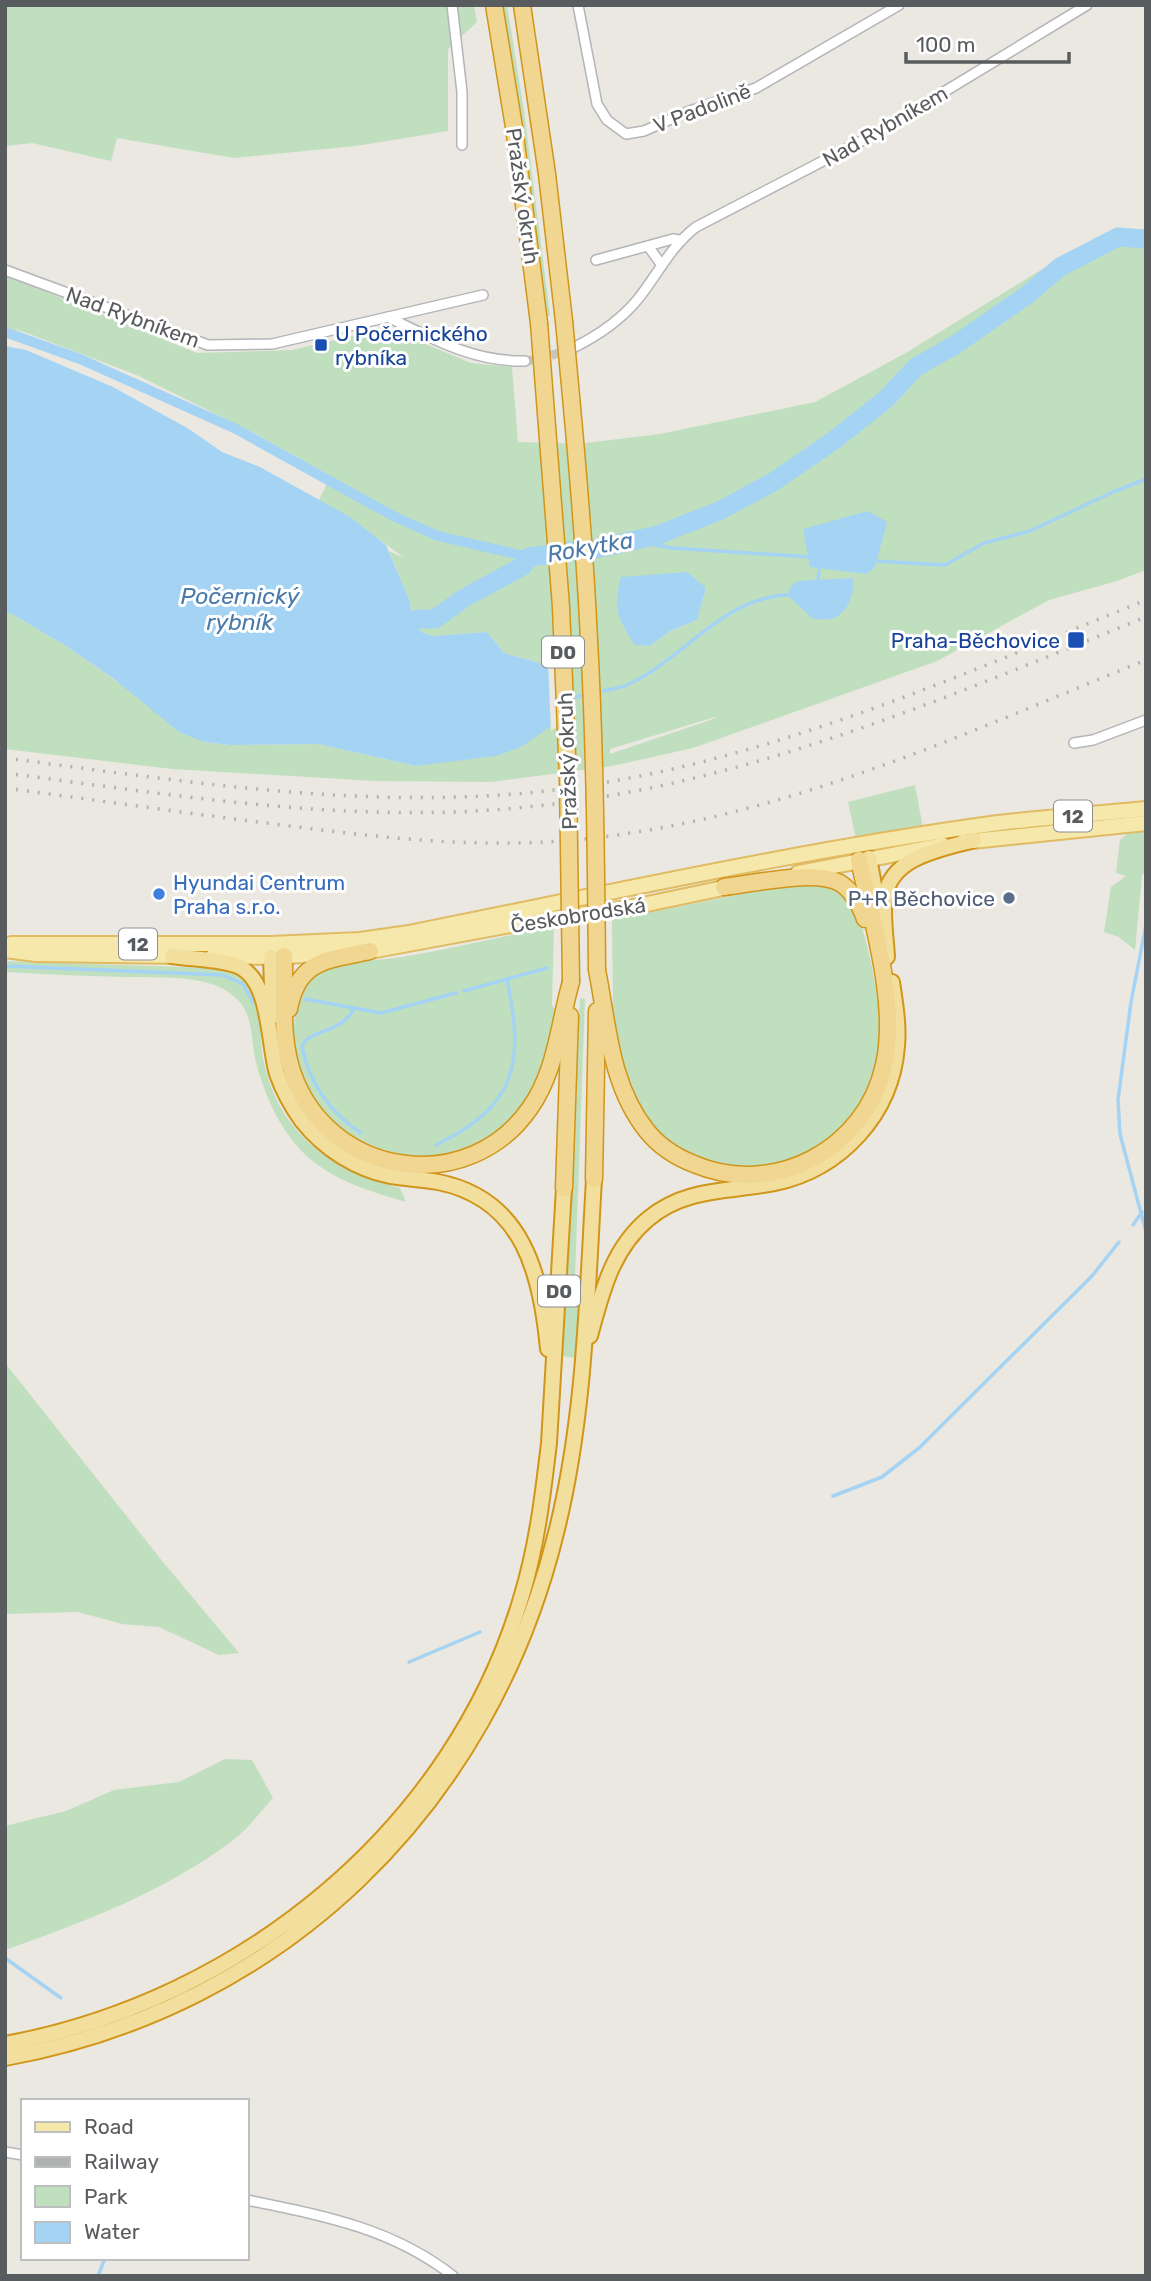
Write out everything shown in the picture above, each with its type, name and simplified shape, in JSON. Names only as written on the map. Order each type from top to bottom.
[{"type":"highway","name":"Pražský okruh","points":[[494,5],[514,127],[539,323],[561,607],[568,780],[570,990],[565,1188],[553,1394]]},
{"type":"highway","name":"Pražský okruh","points":[[522,5],[547,174],[577,462],[590,650],[595,781],[597,970],[600,992]]},
{"type":"highway","points":[[887,957],[885,900],[893,876],[920,856],[974,840]]},
{"type":"highway","points":[[5,2044],[90,2024],[187,1985],[265,1940],[311,1905],[374,1866],[421,1814],[466,1751],[519,1646],[548,1564],[562,1508],[583,1364],[610,1268],[629,1237],[650,1217],[671,1204],[698,1193],[761,1185],[809,1172],[838,1156],[867,1126],[888,1088],[896,1054],[897,1015],[887,957],[863,853]]},
{"type":"highway","points":[[600,992],[617,1072],[632,1109],[648,1133],[670,1152],[717,1172],[745,1176],[776,1173],[804,1164],[829,1150],[849,1132],[869,1104],[880,1081],[887,1049],[887,1012],[863,853]]},
{"type":"highway","points":[[724,887],[812,877],[829,879],[843,885],[854,897],[866,921],[887,1012]]},
{"type":"highway","points":[[277,950],[287,1054],[295,1080],[309,1107],[345,1142],[368,1155],[404,1164],[448,1162],[491,1146],[513,1129],[532,1106],[547,1075],[570,990]]},
{"type":"highway","points":[[277,950],[277,1073]]},
{"type":"highway","points":[[287,1054],[290,1005],[302,974],[321,962],[370,951]]},
{"type":"highway","points":[[5,2059],[107,2034],[188,2000],[236,1974],[309,1924],[351,1880],[368,1852],[414,1800],[448,1753],[481,1693],[506,1641],[522,1595],[537,1531],[544,1485],[553,1394],[540,1285],[528,1254],[505,1219],[482,1200],[457,1188],[374,1172],[334,1152],[302,1120],[286,1095],[277,1073],[262,993],[253,978],[234,965],[172,956]]},
{"type":"highway","name":"D0","points":[[583,1364],[594,1179],[600,992]]},
{"type":"main road","name":"Českobrodská","points":[[5,944],[370,951],[516,924],[628,908],[1001,823],[1146,809]]},
{"type":"main road","name":"Českobrodská","points":[[5,950],[36,954],[172,956],[277,950],[409,933],[759,864],[1146,823]]},
{"type":"street","points":[[452,5],[462,92],[462,145]]},
{"type":"street","name":"V Padolině","points":[[578,5],[597,104],[607,120],[626,134],[644,131],[687,112],[756,88],[882,9],[899,5]]},
{"type":"street","name":"Nad Rybníkem","points":[[573,348],[610,326],[630,307],[679,240],[714,216],[814,168],[873,135],[1087,5]]},
{"type":"street","name":"Nad Rybníkem","points":[[596,260],[673,239],[679,240]]},
{"type":"street","points":[[648,246],[661,264]]},
{"type":"street","name":"Nad Rybníkem","points":[[5,270],[208,345],[272,344],[482,295]]},
{"type":"street","points":[[388,317],[474,355],[491,359],[525,360]]},
{"type":"street","points":[[1074,743],[1093,740],[1146,720]]},
{"type":"street","points":[[248,2200],[328,2216],[370,2229],[411,2248],[453,2276]]},
{"type":"green space","points":[[5,5],[474,5],[477,22],[448,49],[448,131],[356,146],[234,158],[117,138],[111,161],[32,143],[5,146]]},
{"type":"green space","points":[[503,5],[507,5],[524,111],[550,315],[547,316],[532,197]]},
{"type":"green space","points":[[1146,229],[1146,570],[1049,600],[937,661],[693,748],[612,766],[491,782],[375,781],[172,769],[5,749],[5,613],[12,614],[66,646],[204,742],[230,745],[318,744],[416,766],[536,662],[504,653],[487,632],[433,636],[421,632],[413,620],[409,599],[389,551],[406,559],[350,518],[319,500],[331,476],[254,433],[139,376],[5,327],[5,275],[197,353],[292,350],[387,328],[471,363],[512,367],[518,442],[578,444],[660,434],[815,402],[904,354],[1041,270],[1112,232]],"holes":[[[706,588],[697,620],[670,631],[650,646]],[[716,718],[610,754],[610,749]]]},
{"type":"green space","points":[[915,785],[923,828],[856,839],[848,802]]},
{"type":"green space","points":[[1146,829],[1146,870],[1142,875],[1135,950],[1119,937],[1104,932],[1111,887],[1126,876],[1116,873],[1120,840],[1131,831]]},
{"type":"green space","points":[[806,883],[837,888],[844,893],[855,909],[863,930],[879,1012],[879,1047],[872,1081],[865,1098],[853,1115],[815,1149],[776,1166],[756,1168],[716,1164],[679,1148],[663,1137],[649,1123],[632,1096],[618,1051],[610,1004],[613,1003],[612,920]]},
{"type":"green space","points":[[554,927],[552,1005],[555,1010],[544,1061],[529,1098],[490,1138],[453,1153],[415,1156],[378,1148],[344,1129],[317,1102],[299,1067],[294,1025],[301,988],[311,975],[339,964],[408,956]]},
{"type":"green space","points":[[5,961],[211,968],[240,975],[248,983],[255,997],[263,1058],[270,1085],[294,1128],[330,1159],[375,1180],[400,1188],[406,1202],[338,1178],[318,1165],[296,1145],[278,1119],[265,1091],[256,1062],[248,1016],[237,999],[225,990],[206,982],[183,979],[5,972]]},
{"type":"green space","points":[[580,998],[585,999],[575,1275],[582,1276],[576,1358],[562,1356]]},
{"type":"green space","points":[[5,1363],[239,1653],[219,1655],[159,1627],[122,1624],[78,1612],[5,1614]]},
{"type":"green space","points":[[225,1759],[252,1760],[273,1798],[238,1837],[151,1891],[94,1917],[5,1950],[5,1826],[66,1811],[114,1790],[179,1782]]},
{"type":"water","name":"Počernický rybník","points":[[5,346],[26,350],[113,387],[189,429],[222,452],[260,467],[350,517],[386,545],[409,599],[413,620],[421,632],[433,636],[487,632],[504,653],[555,670],[560,720],[521,747],[496,756],[416,766],[318,744],[230,745],[204,742],[179,732],[114,679],[66,646],[12,614],[5,613]]},
{"type":"water","points":[[868,511],[887,522],[875,567],[866,574],[810,567],[803,529]]},
{"type":"water","points":[[687,572],[706,588],[697,620],[670,631],[650,646],[635,645],[618,613],[617,597],[621,577]]},
{"type":"water","points":[[853,578],[849,603],[841,613],[830,619],[813,619],[787,595],[791,586],[798,581]]},
{"type":"pier","points":[[548,663],[557,667],[563,722],[551,731]]},
{"type":"waterway","name":"Rokytka","points":[[397,637],[404,626],[418,619],[435,619],[464,598],[523,566],[529,557],[600,548],[658,535],[721,510],[773,482],[833,441],[886,399],[916,367],[955,345],[1027,295],[1060,267],[1118,237],[1146,239]]},
{"type":"waterway","points":[[5,332],[80,359],[236,429],[393,516],[438,536],[529,557]]},
{"type":"waterway","points":[[873,561],[945,565],[984,543],[1030,531],[1146,479]]},
{"type":"waterway","points":[[629,540],[672,548],[812,557]]},
{"type":"waterway","points":[[818,583],[819,566]]},
{"type":"waterway","points":[[595,693],[619,688],[647,674],[725,616],[746,605],[768,598],[792,595]]},
{"type":"waterway","points":[[568,699],[588,694]]},
{"type":"waterway","points":[[1146,925],[1131,1002],[1118,1100],[1120,1134],[1146,1232]]},
{"type":"waterway","points":[[5,966],[223,975],[243,984],[253,1002]]},
{"type":"waterway","points":[[464,991],[547,968]]},
{"type":"waterway","points":[[436,1145],[484,1114],[499,1097],[509,1078],[514,1058],[515,1035],[507,979]]},
{"type":"waterway","points":[[305,999],[381,1013],[456,993]]},
{"type":"waterway","points":[[354,1008],[342,1023],[311,1037],[302,1047],[310,1073],[322,1096],[339,1116],[361,1133]]},
{"type":"waterway","points":[[1133,1225],[1142,1212]]},
{"type":"waterway","points":[[833,1496],[882,1477],[919,1448],[1092,1276],[1119,1242]]},
{"type":"waterway","points":[[409,1662],[480,1632]]},
{"type":"waterway","points":[[5,1958],[61,1998]]},
{"type":"waterway","points":[[98,2276],[104,2260]]},
{"type":"tunnel","points":[[525,361],[567,350]]},
{"type":"railway","points":[[5,758],[275,791],[410,798],[546,791],[624,779],[777,741],[926,689],[1146,600]]},
{"type":"railway","points":[[5,773],[196,798],[324,810],[452,812],[516,808],[599,797],[760,761],[838,736],[915,709],[1146,617]]},
{"type":"railway","points":[[5,788],[387,837],[499,843],[574,840],[649,830],[723,815],[795,795],[936,745],[1146,660]]},
{"type":"place","name":"U Počernického rybníka","points":[[321,345]]},
{"type":"place","name":"Praha-Běchovice","points":[[1076,640]]},
{"type":"place","name":"Hyundai Centrum Praha s.r.o.","points":[[159,894]]},
{"type":"place","name":"P+R Běchovice","points":[[1009,898]]}]
